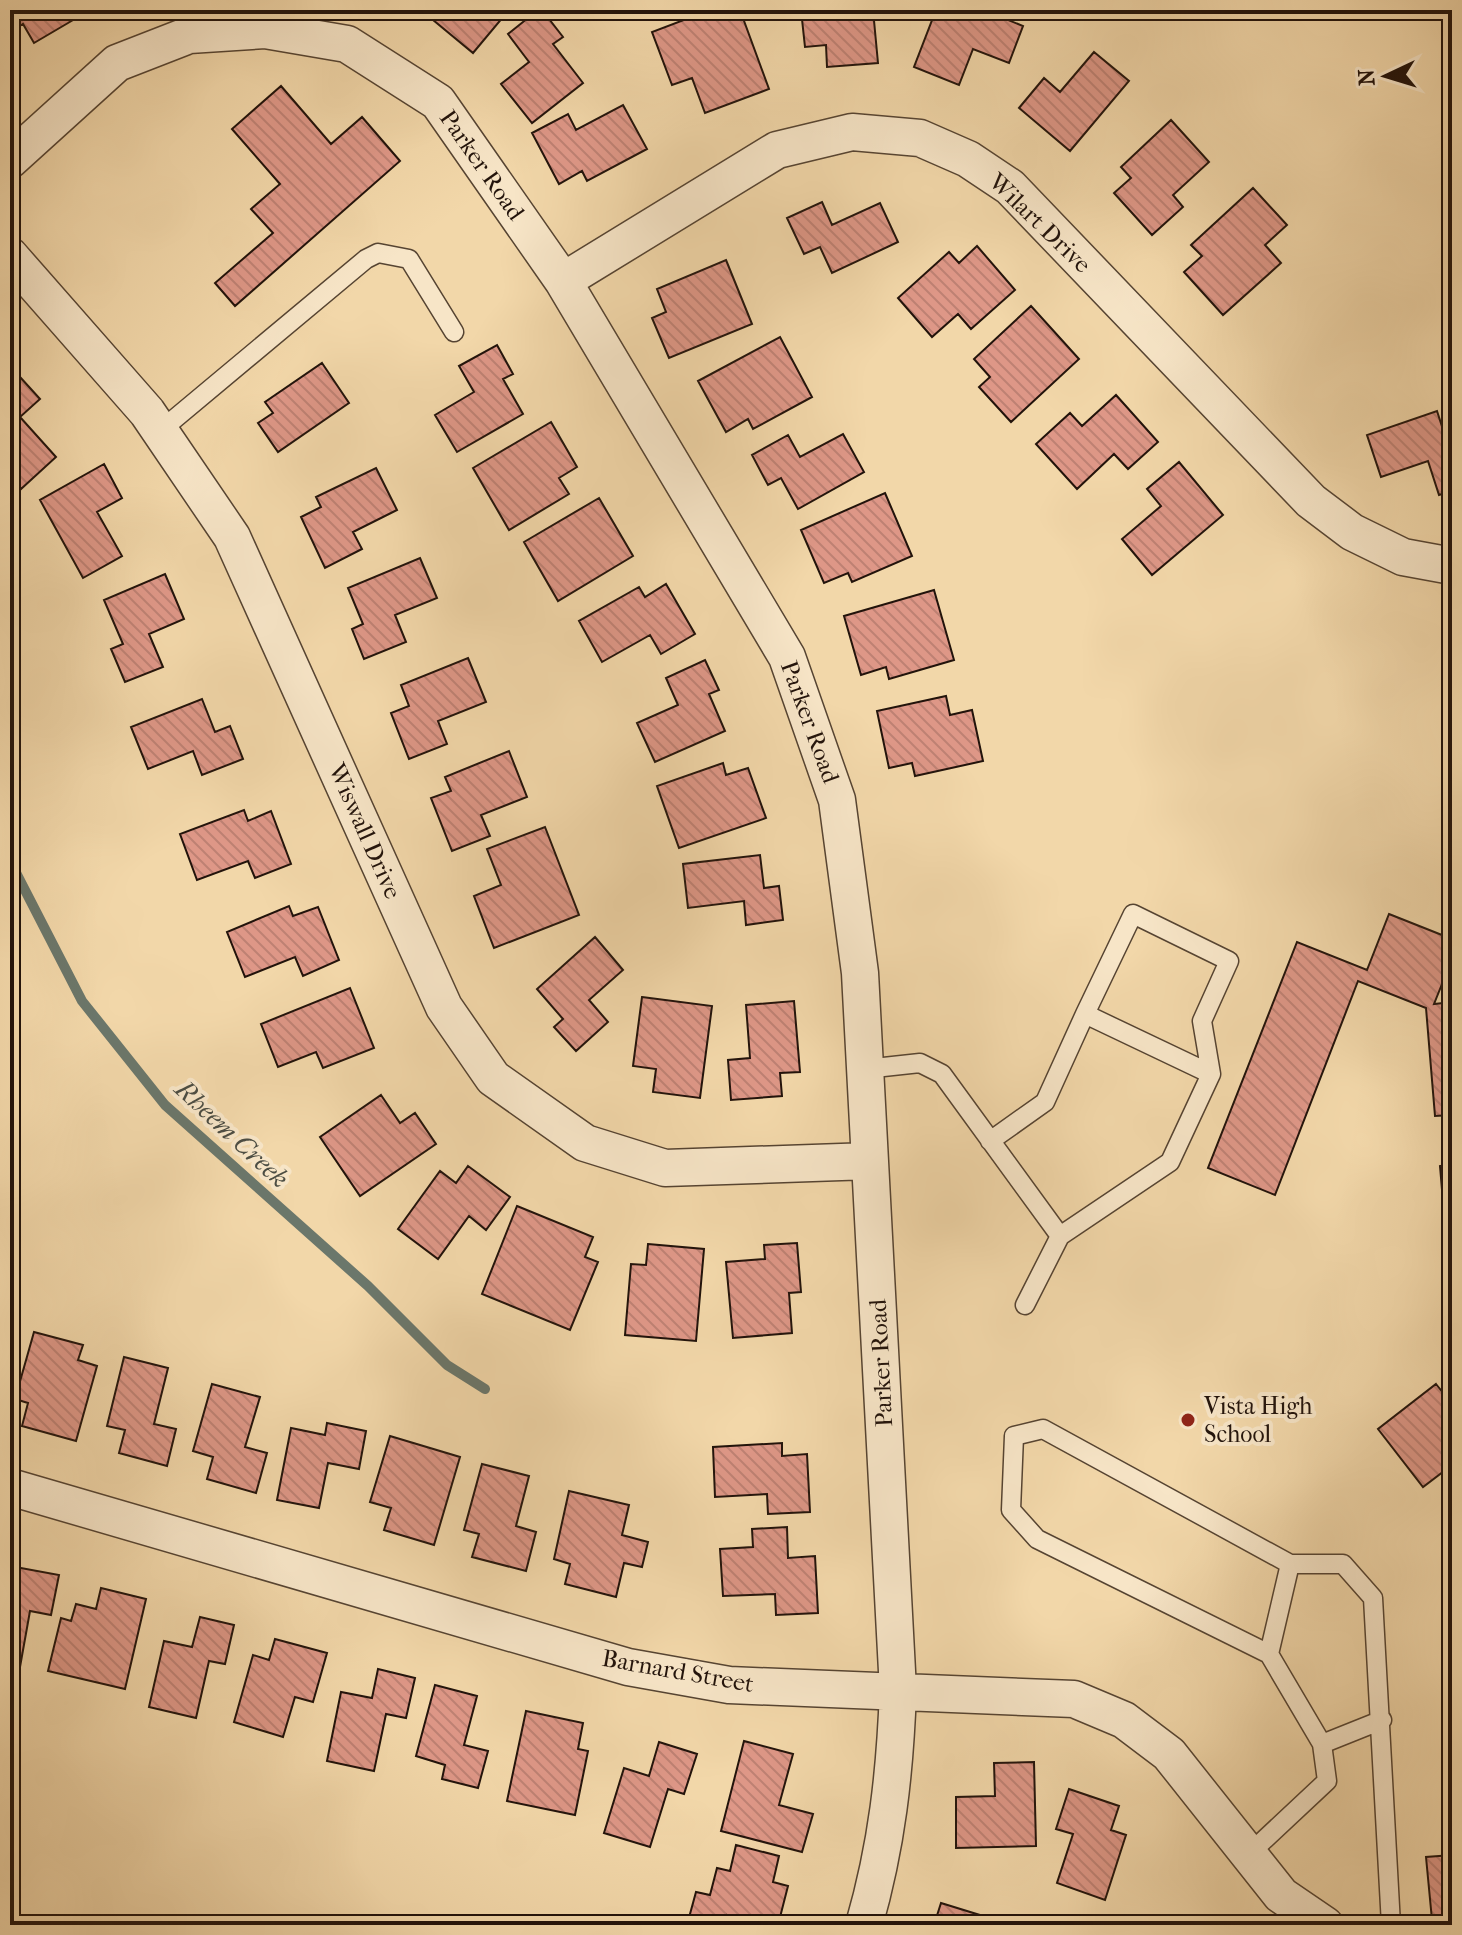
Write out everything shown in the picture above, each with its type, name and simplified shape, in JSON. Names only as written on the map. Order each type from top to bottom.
[{"type":"street","name":"Parker Road","points":[[10,160],[117,63],[189,35],[265,30],[347,44],[438,102],[563,281],[787,657],[837,800],[860,973],[898,1690],[895,1780],[879,1872],[864,1925]]},
{"type":"street","name":"Wilart Drive","points":[[563,281],[777,150],[852,132],[920,138],[968,159],[1010,187],[1311,501],[1352,532],[1403,557],[1452,566]]},
{"type":"street","name":"Wiswall Drive","points":[[10,256],[160,431],[232,537],[444,1007],[493,1078],[585,1143],[665,1168],[870,1161]]},
{"type":"street","name":"Barnard Street","points":[[10,1487],[628,1667],[729,1685],[1074,1699],[1124,1720],[1169,1754],[1281,1895],[1325,1925]]},
{"type":"lane","points":[[160,431],[366,259],[378,253],[409,259],[454,332]]},
{"type":"lane","points":[[990,1141],[1045,1102],[1133,914],[1229,961],[1202,1021],[1211,1074],[1170,1162],[1060,1236],[1025,1305]]},
{"type":"lane","points":[[1085,1014],[1211,1074]]},
{"type":"lane","points":[[865,1069],[920,1063],[942,1074],[1060,1236]]},
{"type":"lane","points":[[1249,1854],[1327,1781],[1322,1744],[1269,1654],[1037,1539],[1011,1510],[1014,1436],[1043,1429],[1290,1564],[1343,1564],[1373,1598],[1391,1925]]},
{"type":"lane","points":[[1269,1654],[1290,1564]]},
{"type":"lane","points":[[1322,1744],[1382,1720]]},
{"type":"building","points":[[10,10],[83,10],[85,13],[34,43],[23,24],[10,32]]},
{"type":"building","points":[[421,10],[509,10],[473,53]]},
{"type":"building","points":[[542,10],[563,37],[553,44],[583,83],[532,123],[501,84],[529,62],[508,34]]},
{"type":"building","points":[[710,10],[740,10],[769,89],[705,113],[692,78],[672,85],[652,32]]},
{"type":"building","points":[[801,10],[873,10],[878,63],[827,67],[826,45],[805,47]]},
{"type":"building","points":[[936,10],[957,14],[958,10],[994,10],[993,14],[1023,26],[1009,63],[973,49],[959,85],[914,67]]},
{"type":"building","points":[[1094,52],[1129,81],[1070,151],[1019,108],[1044,78],[1060,92]]},
{"type":"building","points":[[281,86],[331,144],[362,117],[400,161],[235,306],[215,283],[273,233],[251,209],[280,184],[232,129]]},
{"type":"building","points":[[623,105],[647,149],[587,181],[582,171],[559,184],[532,133],[568,114],[576,130]]},
{"type":"building","points":[[1171,120],[1209,162],[1173,195],[1183,207],[1152,235],[1114,193],[1131,178],[1121,167]]},
{"type":"building","points":[[1253,188],[1287,225],[1265,245],[1281,263],[1223,315],[1184,272],[1202,256],[1191,245]]},
{"type":"building","points":[[822,202],[832,225],[880,203],[898,242],[832,273],[820,247],[804,254],[787,218]]},
{"type":"building","points":[[977,246],[1015,290],[971,329],[958,314],[932,337],[898,298],[949,252],[959,263]]},
{"type":"building","points":[[726,260],[752,324],[669,358],[652,318],[666,312],[657,289]]},
{"type":"building","points":[[1031,306],[1079,359],[1011,422],[979,387],[990,377],[974,359]]},
{"type":"building","points":[[780,337],[812,397],[753,429],[748,419],[726,432],[698,381]]},
{"type":"building","points":[[497,345],[513,374],[503,379],[523,414],[457,452],[435,415],[474,392],[459,366]]},
{"type":"building","points":[[322,363],[349,403],[278,452],[258,423],[273,413],[265,402]]},
{"type":"building","points":[[10,366],[40,399],[20,417],[56,457],[21,489],[10,476]]},
{"type":"building","points":[[1116,395],[1158,442],[1128,469],[1114,454],[1077,489],[1036,444],[1070,413],[1082,426]]},
{"type":"building","points":[[1437,411],[1447,442],[1452,441],[1452,491],[1439,495],[1428,461],[1381,477],[1367,435]]},
{"type":"building","points":[[551,422],[577,467],[559,478],[569,494],[509,530],[473,468]]},
{"type":"building","points":[[843,434],[864,472],[798,509],[781,478],[768,485],[752,455],[788,435],[800,457]]},
{"type":"building","points":[[1179,462],[1223,515],[1152,575],[1122,539],[1161,506],[1147,489]]},
{"type":"building","points":[[104,464],[122,498],[97,512],[122,556],[83,578],[40,500]]},
{"type":"building","points":[[376,468],[397,510],[353,532],[362,549],[325,568],[301,517],[321,507],[316,497]]},
{"type":"building","points":[[885,493],[912,556],[852,582],[848,573],[824,583],[801,530]]},
{"type":"building","points":[[599,498],[633,556],[558,601],[524,542]]},
{"type":"building","points":[[420,558],[437,598],[395,615],[406,642],[364,659],[352,629],[363,624],[348,588]]},
{"type":"building","points":[[165,574],[184,619],[149,634],[163,667],[125,682],[111,649],[123,644],[104,600]]},
{"type":"building","points":[[666,584],[695,634],[661,654],[650,635],[602,662],[579,621],[639,587],[645,597]]},
{"type":"building","points":[[934,590],[954,660],[889,679],[886,667],[861,675],[844,616]]},
{"type":"building","points":[[468,658],[486,702],[438,721],[447,744],[409,759],[391,713],[409,706],[401,685]]},
{"type":"building","points":[[705,660],[719,690],[709,694],[725,731],[655,762],[637,723],[678,705],[666,678]]},
{"type":"building","points":[[946,696],[950,715],[972,710],[983,761],[915,776],[912,763],[889,768],[877,711]]},
{"type":"building","points":[[202,699],[215,732],[230,726],[243,759],[202,775],[193,751],[148,769],[131,727]]},
{"type":"building","points":[[509,751],[527,797],[481,815],[490,836],[452,851],[431,798],[451,791],[445,777]]},
{"type":"building","points":[[723,763],[726,775],[748,768],[766,818],[679,848],[657,786]]},
{"type":"building","points":[[244,810],[248,821],[271,811],[291,864],[255,878],[248,861],[197,880],[180,834]]},
{"type":"building","points":[[545,827],[579,915],[494,948],[474,896],[501,885],[487,849]]},
{"type":"building","points":[[760,855],[764,888],[779,886],[783,920],[746,925],[744,901],[688,908],[683,864]]},
{"type":"building","points":[[289,906],[293,916],[318,907],[339,960],[303,976],[295,957],[245,977],[227,932]]},
{"type":"building","points":[[1389,914],[1452,939],[1452,959],[1434,1004],[1452,1002],[1452,1115],[1435,1116],[1426,1008],[1358,981],[1275,1195],[1208,1168],[1297,942],[1367,970]]},
{"type":"building","points":[[595,937],[623,970],[589,1000],[608,1022],[576,1051],[554,1027],[563,1019],[537,989]]},
{"type":"building","points":[[350,988],[374,1048],[323,1068],[316,1052],[278,1067],[261,1024]]},
{"type":"building","points":[[642,997],[712,1006],[700,1098],[653,1092],[656,1069],[633,1066]]},
{"type":"building","points":[[794,1001],[800,1072],[780,1073],[782,1096],[731,1100],[728,1060],[750,1058],[746,1005]]},
{"type":"building","points":[[381,1095],[400,1123],[415,1113],[436,1144],[360,1196],[320,1137]]},
{"type":"building","points":[[1452,1164],[1452,1308],[1440,1166]]},
{"type":"building","points":[[468,1166],[510,1197],[486,1230],[469,1216],[438,1259],[398,1229],[440,1171],[456,1183]]},
{"type":"building","points":[[517,1206],[593,1237],[585,1257],[598,1262],[570,1330],[482,1294]]},
{"type":"building","points":[[797,1243],[801,1292],[789,1293],[792,1333],[733,1338],[726,1262],[765,1259],[764,1245]]},
{"type":"building","points":[[648,1244],[704,1249],[696,1341],[625,1335],[631,1264],[646,1265]]},
{"type":"building","points":[[34,1332],[83,1345],[78,1360],[97,1366],[76,1441],[22,1426],[28,1403],[15,1399]]},
{"type":"building","points":[[124,1357],[168,1368],[154,1424],[176,1429],[167,1466],[119,1453],[125,1430],[107,1426]]},
{"type":"building","points":[[212,1384],[260,1397],[245,1447],[267,1453],[256,1493],[207,1479],[213,1457],[193,1451]]},
{"type":"building","points":[[1436,1384],[1452,1404],[1452,1465],[1423,1487],[1378,1429]]},
{"type":"building","points":[[327,1423],[366,1431],[359,1469],[328,1463],[319,1508],[277,1500],[291,1428],[325,1435]]},
{"type":"building","points":[[390,1436],[460,1457],[434,1545],[384,1530],[391,1508],[370,1502]]},
{"type":"building","points":[[782,1443],[782,1456],[807,1454],[810,1512],[768,1514],[767,1494],[715,1497],[713,1447]]},
{"type":"building","points":[[482,1464],[529,1476],[516,1526],[536,1532],[526,1571],[472,1557],[479,1534],[464,1530]]},
{"type":"building","points":[[569,1491],[629,1505],[622,1535],[648,1542],[642,1567],[624,1563],[616,1597],[565,1584],[570,1564],[554,1559]]},
{"type":"building","points":[[787,1527],[788,1558],[815,1556],[818,1613],[776,1615],[775,1594],[723,1596],[720,1549],[753,1547],[752,1529]]},
{"type":"building","points":[[10,1566],[59,1575],[51,1615],[30,1611],[20,1667],[10,1665]]},
{"type":"building","points":[[101,1588],[146,1599],[125,1689],[48,1671],[61,1618],[71,1621],[76,1604],[96,1609]]},
{"type":"building","points":[[200,1617],[234,1625],[225,1664],[209,1661],[196,1718],[149,1707],[164,1641],[192,1647]]},
{"type":"building","points":[[275,1639],[327,1653],[313,1702],[295,1697],[283,1737],[234,1722],[253,1655],[269,1660]]},
{"type":"building","points":[[378,1669],[415,1678],[406,1718],[386,1714],[374,1771],[327,1761],[341,1692],[372,1698]]},
{"type":"building","points":[[435,1685],[477,1696],[464,1745],[488,1751],[478,1788],[442,1779],[445,1765],[416,1756]]},
{"type":"building","points":[[526,1711],[583,1723],[578,1749],[588,1751],[575,1815],[507,1801]]},
{"type":"building","points":[[744,1741],[793,1754],[779,1805],[813,1814],[802,1852],[721,1831]]},
{"type":"building","points":[[659,1742],[697,1754],[684,1794],[668,1789],[650,1847],[604,1833],[624,1768],[649,1776]]},
{"type":"building","points":[[1034,1762],[1036,1846],[956,1848],[956,1797],[995,1796],[994,1763]]},
{"type":"building","points":[[1069,1789],[1119,1806],[1111,1830],[1126,1835],[1105,1900],[1057,1883],[1073,1834],[1056,1829]]},
{"type":"building","points":[[736,1845],[779,1856],[773,1882],[788,1886],[778,1925],[727,1915],[725,1925],[687,1925],[696,1892],[710,1895],[717,1868],[730,1871]]},
{"type":"building","points":[[1452,1855],[1452,1919],[1432,1920],[1426,1857]]},
{"type":"building","points":[[941,1903],[996,1920],[994,1925],[934,1925]]},
{"type":"waterway","name":"Rheem Creek","points":[[10,861],[82,1001],[165,1105],[368,1286],[447,1365],[485,1389]]},
{"type":"place","name":"Vista High School","points":[[1188,1420]]}]
